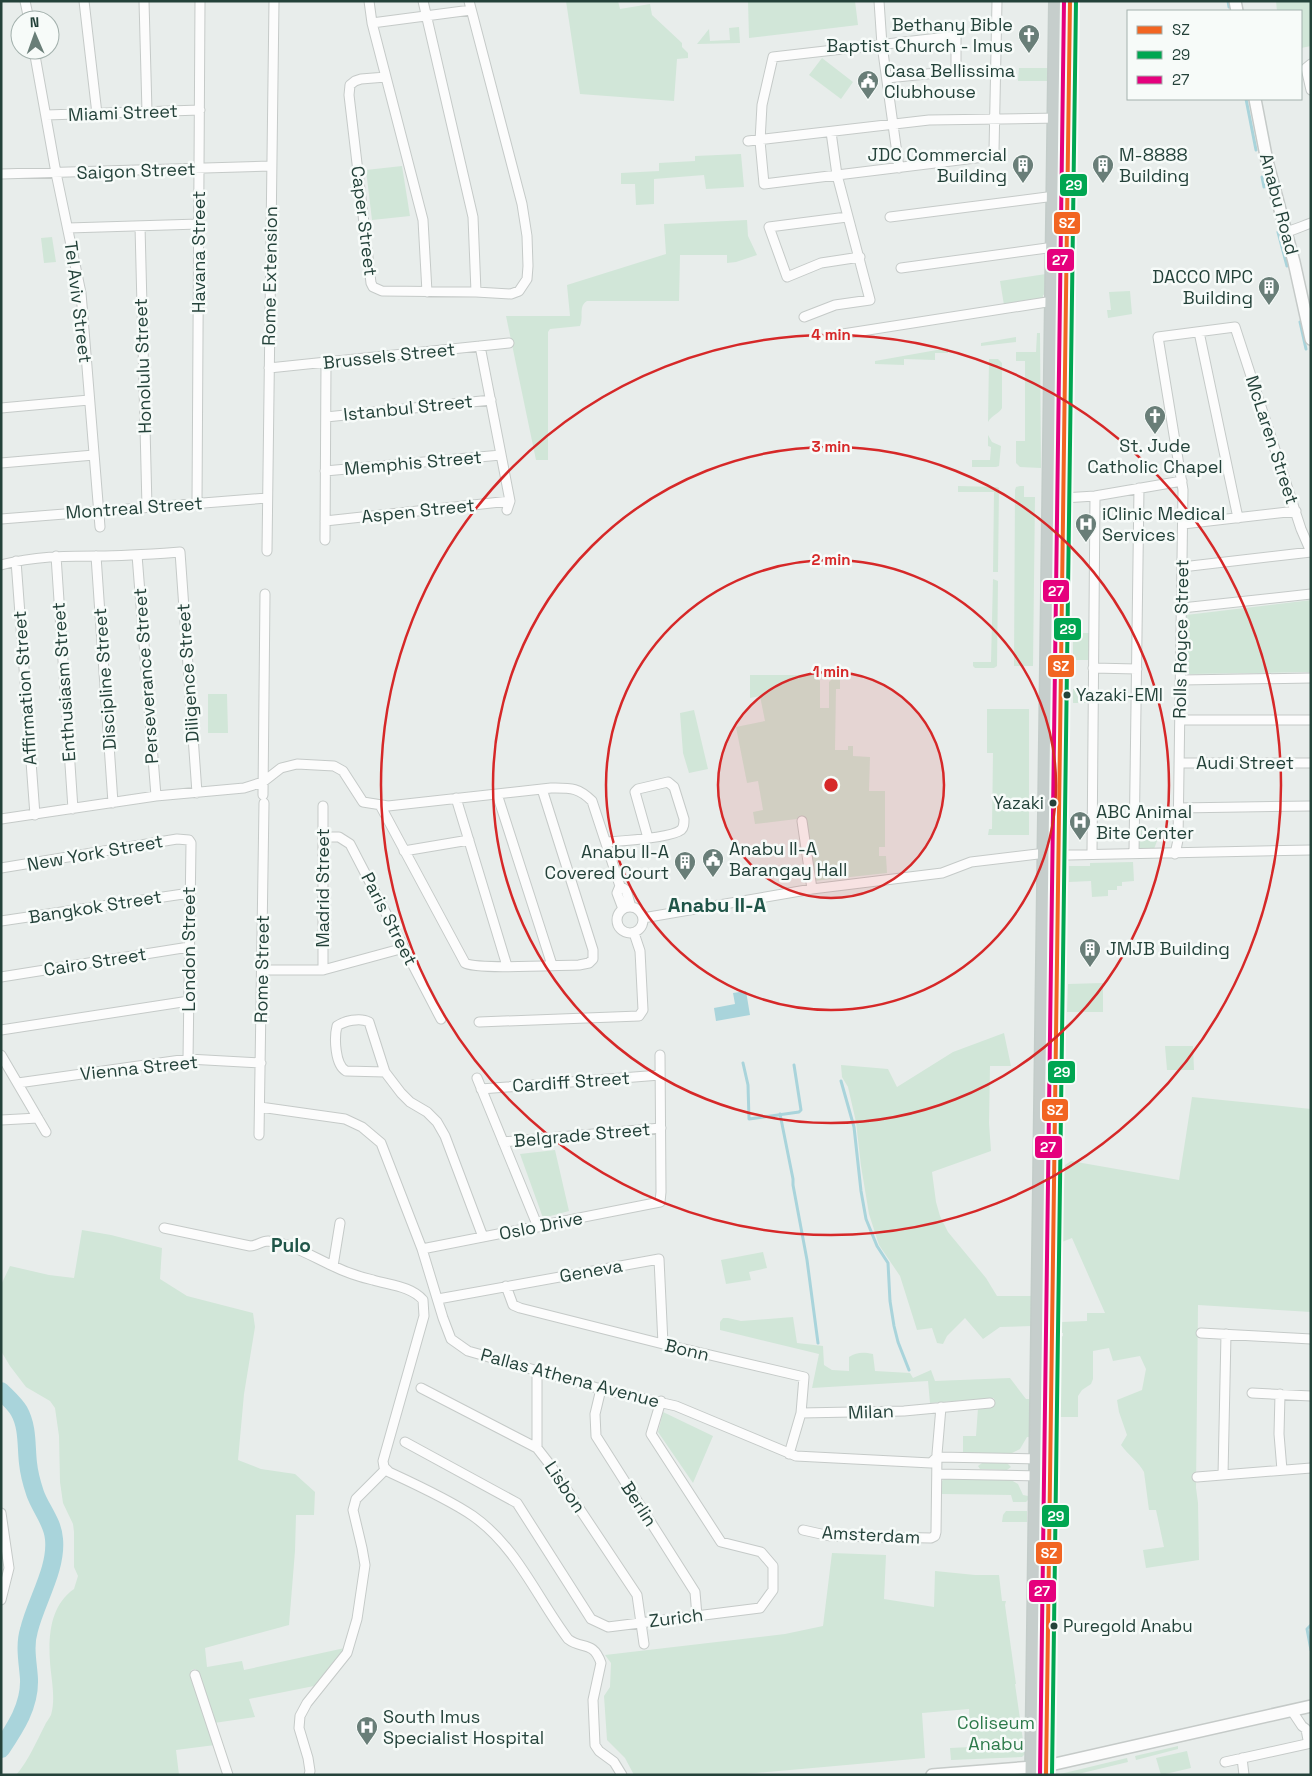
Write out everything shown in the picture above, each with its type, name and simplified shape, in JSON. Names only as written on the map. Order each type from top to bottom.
[{"type":"highway","points":[[1039,1770],[1062,118],[1057,1]]},
{"type":"highway","points":[[1060,248],[1054,196],[1062,118],[1070,1]]},
{"type":"highway","points":[[1052,853],[1063,498],[1060,301]]},
{"type":"street","points":[[84,1],[97,114]]},
{"type":"street","points":[[144,1],[148,112]]},
{"type":"street","name":"Havana Street","points":[[197,503],[200,1]]},
{"type":"street","name":"Rome Extension","points":[[267,551],[274,1]]},
{"type":"street","points":[[369,1],[372,23],[423,220],[427,292]]},
{"type":"street","points":[[423,1],[473,217],[476,292]]},
{"type":"street","points":[[879,1],[882,45],[899,168]]},
{"type":"street","points":[[887,78],[956,71],[956,36],[773,57],[762,105],[760,140],[764,184],[992,156],[994,151],[997,1]]},
{"type":"street","points":[[372,23],[425,16],[470,5]]},
{"type":"street","name":"Caper Street","points":[[386,77],[356,81],[350,85],[349,95],[373,287],[382,291],[511,294],[519,291],[527,279],[527,236],[520,196],[470,5]]},
{"type":"street","name":"Tel Aviv Street","points":[[36,60],[80,293],[100,527]]},
{"type":"street","points":[[1309,65],[1311,90]]},
{"type":"street","name":"Anabu Road","points":[[1255,100],[1266,156],[1298,278],[1311,339]]},
{"type":"street","name":"Miami Street","points":[[46,116],[200,110]]},
{"type":"street","points":[[748,141],[949,119],[1062,118]]},
{"type":"street","points":[[804,317],[835,305],[870,300],[837,175],[831,132]]},
{"type":"street","name":"Saigon Street","points":[[1,174],[271,166]]},
{"type":"street","points":[[890,216],[1054,196]]},
{"type":"street","points":[[847,217],[769,228],[787,277],[821,263],[860,257]]},
{"type":"street","points":[[1299,229],[1303,225],[1311,223]]},
{"type":"street","points":[[68,228],[199,224]]},
{"type":"street","name":"Honolulu Street","points":[[140,226],[147,507]]},
{"type":"street","points":[[1285,232],[1299,229],[1304,231],[1311,230]]},
{"type":"street","points":[[901,268],[1060,248]]},
{"type":"street","points":[[830,336],[1060,301]]},
{"type":"street","name":"McLaren Street","points":[[1198,332],[1235,327],[1311,552]]},
{"type":"street","points":[[1198,332],[1238,518]]},
{"type":"street","name":"Rolls Royce Street","points":[[1176,854],[1180,763],[1182,482],[1158,337],[1198,332]]},
{"type":"street","name":"Brussels Street","points":[[269,368],[509,343]]},
{"type":"street","points":[[480,346],[501,455]]},
{"type":"street","points":[[325,540],[326,363]]},
{"type":"street","points":[[1,408],[89,400]]},
{"type":"street","name":"Istanbul Street","points":[[326,417],[490,400]]},
{"type":"street","points":[[1,463],[94,455]]},
{"type":"street","name":"Memphis Street","points":[[325,471],[501,455]]},
{"type":"street","name":"Aspen Street","points":[[325,521],[508,506],[501,455]]},
{"type":"street","points":[[1063,498],[1095,496],[1182,482]]},
{"type":"street","points":[[1134,854],[1139,488]]},
{"type":"street","points":[[1092,854],[1095,496]]},
{"type":"street","name":"Montreal Street","points":[[1,519],[267,498]]},
{"type":"street","points":[[1183,524],[1296,511]]},
{"type":"street","name":"Diligence Street","points":[[137,555],[180,552],[197,793]]},
{"type":"street","points":[[1182,567],[1311,552]]},
{"type":"street","points":[[1,565],[16,561],[56,556],[137,555]]},
{"type":"street","name":"Perseverance Street","points":[[137,555],[156,796]]},
{"type":"street","name":"Enthusiasm Street","points":[[56,556],[73,809]]},
{"type":"street","name":"Discipline Street","points":[[96,556],[113,802]]},
{"type":"street","name":"Affirmation Street","points":[[16,561],[34,815]]},
{"type":"street","name":"Rome Street","points":[[259,1135],[263,970],[264,799],[262,782],[265,594]]},
{"type":"street","points":[[1182,608],[1311,594]]},
{"type":"street","points":[[1093,668],[1136,669]]},
{"type":"street","points":[[1181,680],[1311,678]]},
{"type":"street","points":[[1180,720],[1311,720]]},
{"type":"street","name":"Audi Street","points":[[1180,763],[1311,763]]},
{"type":"street","points":[[1,819],[156,796],[244,788],[262,782],[281,768],[297,764],[334,766],[343,771],[363,802],[388,806],[542,789],[572,788],[584,792],[592,801],[620,886],[626,890],[627,908]]},
{"type":"street","points":[[606,842],[648,838],[682,830],[684,820],[674,787],[668,782],[638,788],[635,792],[648,838]]},
{"type":"street","points":[[380,805],[465,963],[469,966],[579,965],[589,962],[593,958],[592,950],[542,789]]},
{"type":"street","points":[[497,794],[552,965]]},
{"type":"street","points":[[456,798],[507,966]]},
{"type":"street","name":"Madrid Street","points":[[323,806],[323,970]]},
{"type":"street","points":[[1179,808],[1311,806]]},
{"type":"street","points":[[802,821],[812,889]]},
{"type":"street","name":"Paris Street","points":[[323,837],[339,837],[350,844],[441,1019]]},
{"type":"street","name":"New York Street","points":[[1,868],[177,839],[189,840]]},
{"type":"street","name":"London Street","points":[[188,1059],[191,843],[189,840]]},
{"type":"street","points":[[404,851],[469,840]]},
{"type":"street","points":[[643,918],[812,889],[942,873],[971,862],[1052,853],[1068,855],[1176,854],[1311,850]]},
{"type":"street","name":"Bangkok Street","points":[[1,921],[190,893]]},
{"type":"street","points":[[627,908],[637,908],[643,918],[641,927],[634,933],[625,932],[618,926],[616,917],[627,908]]},
{"type":"street","points":[[479,1022],[639,1016],[643,1010],[640,955],[634,933]]},
{"type":"street","name":"Cairo Street","points":[[1,977],[189,947]]},
{"type":"street","points":[[263,970],[323,970],[404,948]]},
{"type":"street","points":[[1,1030],[189,1000]]},
{"type":"street","points":[[385,1072],[346,1071],[343,1069],[338,1060],[337,1026],[361,1019],[369,1022],[385,1072],[410,1102],[427,1112],[437,1122],[445,1136],[483,1238]]},
{"type":"street","points":[[1,1055],[46,1132]]},
{"type":"street","points":[[660,1055],[661,1128]]},
{"type":"street","name":"Vienna Street","points":[[18,1082],[188,1059],[261,1063]]},
{"type":"street","name":"Cardiff Street","points":[[482,1089],[660,1075]]},
{"type":"street","points":[[477,1078],[538,1227]]},
{"type":"street","name":"Pallas Athena Avenue","points":[[260,1107],[345,1119],[373,1134],[381,1143],[422,1249],[442,1318],[451,1339],[468,1351],[601,1389],[676,1406],[789,1454],[805,1458],[1044,1459]]},
{"type":"street","points":[[1,1120],[38,1118]]},
{"type":"street","name":"Oslo Drive","points":[[422,1249],[660,1202],[661,1128]]},
{"type":"street","name":"Belgrade Street","points":[[503,1142],[661,1128]]},
{"type":"street","points":[[333,1266],[340,1224]]},
{"type":"street","points":[[164,1228],[250,1246],[267,1241],[284,1245],[302,1250],[333,1266],[405,1289],[420,1296],[423,1300],[424,1316],[383,1461],[385,1470]]},
{"type":"street","name":"Geneva","points":[[438,1299],[659,1259],[663,1344]]},
{"type":"street","name":"Bonn","points":[[506,1286],[515,1307],[804,1377],[801,1413],[789,1454]]},
{"type":"street","points":[[1201,1332],[1311,1339]]},
{"type":"street","points":[[1223,1475],[1226,1334]]},
{"type":"street","points":[[536,1448],[537,1372]]},
{"type":"street","name":"Lisbon","points":[[421,1388],[536,1448],[551,1466],[637,1595],[644,1644]]},
{"type":"street","name":"Berlin","points":[[601,1389],[595,1414],[596,1436],[695,1592],[697,1616]]},
{"type":"street","points":[[1252,1393],[1311,1396]]},
{"type":"street","points":[[1280,1394],[1279,1434],[1282,1470]]},
{"type":"street","name":"Zurich","points":[[404,1442],[517,1503],[591,1620],[608,1627],[760,1608],[773,1590],[773,1566],[761,1552],[720,1542],[651,1434],[660,1401]]},
{"type":"street","name":"Milan","points":[[801,1413],[870,1412],[990,1403]]},
{"type":"street","points":[[941,1407],[934,1460],[937,1474],[1044,1476]]},
{"type":"street","points":[[1197,1477],[1311,1468]]},
{"type":"street","points":[[309,1775],[308,1758],[299,1728],[300,1716],[307,1703],[347,1653],[351,1643],[358,1613],[365,1565],[353,1510],[356,1499],[385,1470]]},
{"type":"street","points":[[385,1470],[466,1512],[482,1523],[513,1556],[568,1639],[593,1649],[601,1663],[593,1700],[596,1745],[599,1751],[614,1762],[622,1775]]},
{"type":"street","name":"Amsterdam","points":[[804,1530],[830,1536],[933,1537],[936,1532],[937,1474]]},
{"type":"street","points":[[1,1515],[4,1551],[9,1568],[1,1600]]},
{"type":"street","points":[[195,1675],[228,1775]]},
{"type":"street","points":[[932,1775],[1039,1770],[1311,1706]]},
{"type":"street","points":[[1225,1762],[1311,1743],[1308,1730],[1302,1726],[1292,1711]]},
{"type":"street","points":[[1242,1758],[1244,1775]]},
{"type":"green space","points":[[566,1],[618,1],[620,9],[650,4],[652,15],[682,43],[682,47],[688,53],[688,58],[677,59],[674,101],[580,94]]},
{"type":"green space","points":[[748,1],[855,1],[858,25],[749,38]]},
{"type":"green space","points":[[1276,1],[1311,1],[1311,46],[1302,48],[1302,10],[1277,10]]},
{"type":"green space","points":[[739,27],[740,43],[697,44],[709,29],[710,41],[730,40],[729,28]]},
{"type":"green space","points":[[822,58],[853,82],[841,99],[809,75]]},
{"type":"green space","points":[[1019,68],[1048,68],[1048,81],[1018,81]]},
{"type":"green space","points":[[741,154],[744,187],[706,189],[704,175],[654,179],[654,204],[636,205],[635,184],[621,184],[621,173],[659,171],[659,163],[695,161],[695,156]]},
{"type":"green space","points":[[402,166],[410,216],[372,220],[366,170]]},
{"type":"green space","points":[[747,220],[748,236],[757,255],[727,263],[727,255],[680,255],[679,301],[587,301],[582,309],[580,326],[550,329],[548,332],[548,460],[536,460],[506,316],[570,316],[567,285],[666,254],[664,224]]},
{"type":"green space","points":[[52,237],[56,262],[44,263],[41,238]]},
{"type":"green space","points":[[1046,274],[1046,294],[1043,295],[1043,298],[1004,305],[1000,281]]},
{"type":"green space","points":[[1130,291],[1132,314],[1108,318],[1107,310],[1111,310],[1109,292]]},
{"type":"green space","points":[[1037,333],[1040,333],[1041,468],[1020,467],[1016,463],[1016,441],[1025,441],[1025,361],[1016,361],[1016,352],[1036,352]]},
{"type":"green space","points":[[1016,337],[1016,342],[981,346],[981,343]]},
{"type":"green space","points":[[948,348],[948,353],[935,353],[935,360],[904,359],[904,365],[875,364],[875,361]]},
{"type":"green space","points":[[989,359],[998,359],[1002,363],[1002,408],[988,422]]},
{"type":"green space","points":[[988,435],[992,442],[1001,446],[999,466],[972,467],[972,460],[990,460],[991,447],[988,446]]},
{"type":"green space","points":[[958,486],[999,488],[998,572],[993,572],[994,492],[958,492]]},
{"type":"green space","points":[[1024,486],[1024,497],[1035,497],[1033,666],[1014,666],[1015,490],[1016,487]]},
{"type":"green space","points":[[993,579],[998,581],[997,666],[994,668],[975,668],[973,662],[991,662]]},
{"type":"green space","points":[[1311,600],[1311,672],[1189,674],[1186,615]]},
{"type":"green space","points":[[1073,633],[1091,633],[1091,660],[1073,660]]},
{"type":"green space","points":[[750,675],[816,675],[820,681],[820,708],[829,708],[829,682],[833,678],[840,679],[840,689],[836,689],[835,750],[848,750],[848,746],[853,746],[853,756],[870,757],[869,791],[885,791],[885,847],[879,847],[879,856],[886,856],[887,873],[814,881],[805,818],[755,824],[753,812],[763,810],[758,781],[747,783],[736,727],[765,721],[760,696],[750,698]]},
{"type":"green space","points":[[1073,689],[1090,689],[1090,703],[1073,703]]},
{"type":"green space","points":[[208,694],[227,694],[228,733],[208,733]]},
{"type":"green space","points":[[987,709],[1029,709],[1029,835],[988,835],[989,829],[992,829],[993,753],[987,753]]},
{"type":"green space","points":[[694,710],[708,769],[689,773],[683,753],[680,713]]},
{"type":"green space","points":[[1137,828],[1157,828],[1157,841],[1154,849],[1138,848]]},
{"type":"green space","points":[[1133,862],[1134,881],[1122,882],[1122,886],[1117,886],[1117,890],[1108,890],[1108,896],[1092,897],[1091,881],[1069,882],[1069,866],[1090,866],[1090,863]]},
{"type":"green space","points":[[1103,983],[1103,1012],[1067,1012],[1068,984]]},
{"type":"green space","points":[[1004,1033],[1011,1066],[990,1066],[989,1123],[991,1151],[932,1172],[936,1202],[948,1232],[986,1278],[997,1296],[1032,1296],[1032,1326],[1000,1327],[983,1339],[965,1318],[947,1336],[943,1344],[937,1343],[932,1328],[917,1330],[900,1276],[879,1245],[869,1214],[856,1122],[848,1087],[842,1077],[841,1065],[888,1069],[897,1087],[953,1052]]},
{"type":"green space","points":[[1165,1046],[1193,1046],[1194,1070],[1167,1070]]},
{"type":"green space","points":[[1192,1097],[1311,1109],[1311,1312],[1198,1305],[1196,1488],[1199,1560],[1146,1568],[1143,1550],[1164,1547],[1156,1510],[1149,1510],[1144,1472],[1121,1445],[1127,1435],[1117,1400],[1142,1390],[1146,1369],[1140,1356],[1113,1361],[1109,1348],[1093,1351],[1093,1379],[1091,1384],[1082,1390],[1078,1396],[1078,1417],[1059,1417],[1061,1337],[1063,1336],[1063,1333],[1061,1333],[1061,1322],[1087,1321],[1087,1313],[1105,1313],[1072,1238],[1062,1242],[1065,1165],[1071,1161],[1179,1180]]},
{"type":"green space","points":[[555,1150],[569,1211],[543,1218],[520,1154]]},
{"type":"green space","points":[[82,1230],[162,1248],[160,1279],[187,1296],[253,1313],[255,1327],[244,1394],[238,1460],[261,1469],[295,1474],[315,1492],[314,1515],[296,1515],[289,1625],[205,1648],[207,1667],[242,1661],[244,1670],[354,1646],[348,1658],[329,1683],[249,1699],[255,1717],[214,1723],[196,1669],[191,1670],[215,1745],[176,1750],[179,1775],[16,1775],[29,1757],[51,1715],[53,1695],[50,1662],[51,1631],[60,1603],[74,1589],[78,1576],[74,1567],[73,1524],[63,1503],[60,1482],[59,1436],[55,1408],[50,1401],[26,1387],[1,1351],[1,1285],[10,1266],[49,1275],[74,1278]]},
{"type":"green space","points":[[763,1252],[767,1268],[749,1272],[751,1280],[726,1284],[721,1260]]},
{"type":"green space","points":[[793,1317],[797,1343],[823,1346],[824,1365],[832,1370],[849,1371],[849,1357],[863,1353],[873,1354],[875,1371],[910,1373],[913,1378],[931,1370],[935,1381],[1010,1378],[1026,1399],[1029,1399],[1030,1437],[1027,1437],[1020,1449],[1012,1453],[963,1453],[963,1436],[976,1436],[978,1408],[995,1406],[994,1398],[930,1403],[928,1381],[812,1388],[819,1354],[720,1330],[720,1322],[723,1318],[741,1321]]},
{"type":"green space","points":[[663,1412],[713,1436],[693,1483],[658,1432]]},
{"type":"green space","points":[[982,1463],[1007,1463],[1011,1467],[1007,1470],[980,1469],[978,1466]]},
{"type":"green space","points":[[944,1479],[1011,1480],[1018,1484],[1023,1495],[1028,1496],[1028,1500],[1026,1502],[1013,1502],[1011,1495],[942,1494],[942,1481]]},
{"type":"green space","points":[[1006,1511],[1027,1511],[1027,1522],[1002,1522]]},
{"type":"green space","name":"Coliseum Anabu","points":[[832,1553],[886,1555],[884,1599],[934,1607],[935,1571],[999,1575],[1002,1601],[1006,1601],[1025,1754],[1022,1757],[951,1760],[950,1748],[971,1747],[969,1709],[922,1713],[925,1758],[734,1775],[634,1775],[625,1758],[607,1740],[604,1696],[610,1687],[611,1663],[605,1655],[785,1634],[823,1626]]},
{"type":"green space","points":[[1178,1746],[1178,1749],[1136,1760],[1135,1756]]},
{"type":"green space","points":[[1187,1751],[1191,1768],[1161,1775],[1156,1758]]},
{"type":"green space","points":[[1127,1758],[1128,1762],[1074,1775],[1056,1775]]},
{"type":"water","points":[[746,991],[750,1015],[716,1021],[714,1008],[735,1004],[733,993]]},
{"type":"waterway","points":[[1228,1],[1229,7]]},
{"type":"waterway","points":[[1246,100],[1256,150]]},
{"type":"waterway","points":[[1262,177],[1264,187]]},
{"type":"waterway","points":[[1278,232],[1287,266]]},
{"type":"waterway","points":[[1300,322],[1306,349]]},
{"type":"waterway","points":[[743,1063],[748,1085],[749,1119],[799,1112],[801,1110],[794,1065]]},
{"type":"waterway","points":[[841,1081],[854,1127],[866,1219],[877,1246],[888,1263],[890,1301],[894,1326],[909,1370]]},
{"type":"waterway","points":[[780,1114],[807,1260],[818,1343]]},
{"type":"waterway","points":[[1,1391],[22,1417],[28,1463],[34,1490],[49,1521],[54,1539],[52,1562],[28,1636],[29,1689],[27,1698],[21,1716],[1,1749]]},
{"type":"waterway","points":[[1311,1625],[1307,1629],[1311,1650]]},
{"type":"transit line","name":"27","points":[[1040,1775],[1064,1]]},
{"type":"transit line","name":"SZ","points":[[1046,1775],[1070,1]]},
{"type":"transit line","name":"29","points":[[1052,1775],[1076,1]]},
{"type":"place","name":"Bethany Bible Baptist Church - Imus","points":[[1029,54]]},
{"type":"place","name":"Casa Bellissima Clubhouse","points":[[868,100]]},
{"type":"place","name":"JDC Commercial Building","points":[[1023,184]]},
{"type":"place","name":"M-8888 Building","points":[[1103,184]]},
{"type":"place","name":"DACCO MPC Building","points":[[1269,306]]},
{"type":"place","name":"St. Jude Catholic Chapel","points":[[1155,435]]},
{"type":"place","name":"iClinic Medical Services","points":[[1086,543]]},
{"type":"place","name":"Yazaki-EMI","points":[[1067,695]]},
{"type":"place","name":"Yazaki","points":[[1053,803]]},
{"type":"place","name":"ABC Animal Bite Center","points":[[1080,841]]},
{"type":"place","name":"Anabu II-A Barangay Hall","points":[[713,878]]},
{"type":"place","name":"Anabu II-A Covered Court","points":[[685,881]]},
{"type":"place","name":"JMJB Building","points":[[1090,968]]},
{"type":"place","name":"Puregold Anabu","points":[[1054,1626]]},
{"type":"place","name":"South Imus Specialist Hospital","points":[[367,1746]]},
{"type":"district","name":"Anabu II-A","points":[[717,905]]},
{"type":"district","name":"Pulo","points":[[291,1245]]}]
